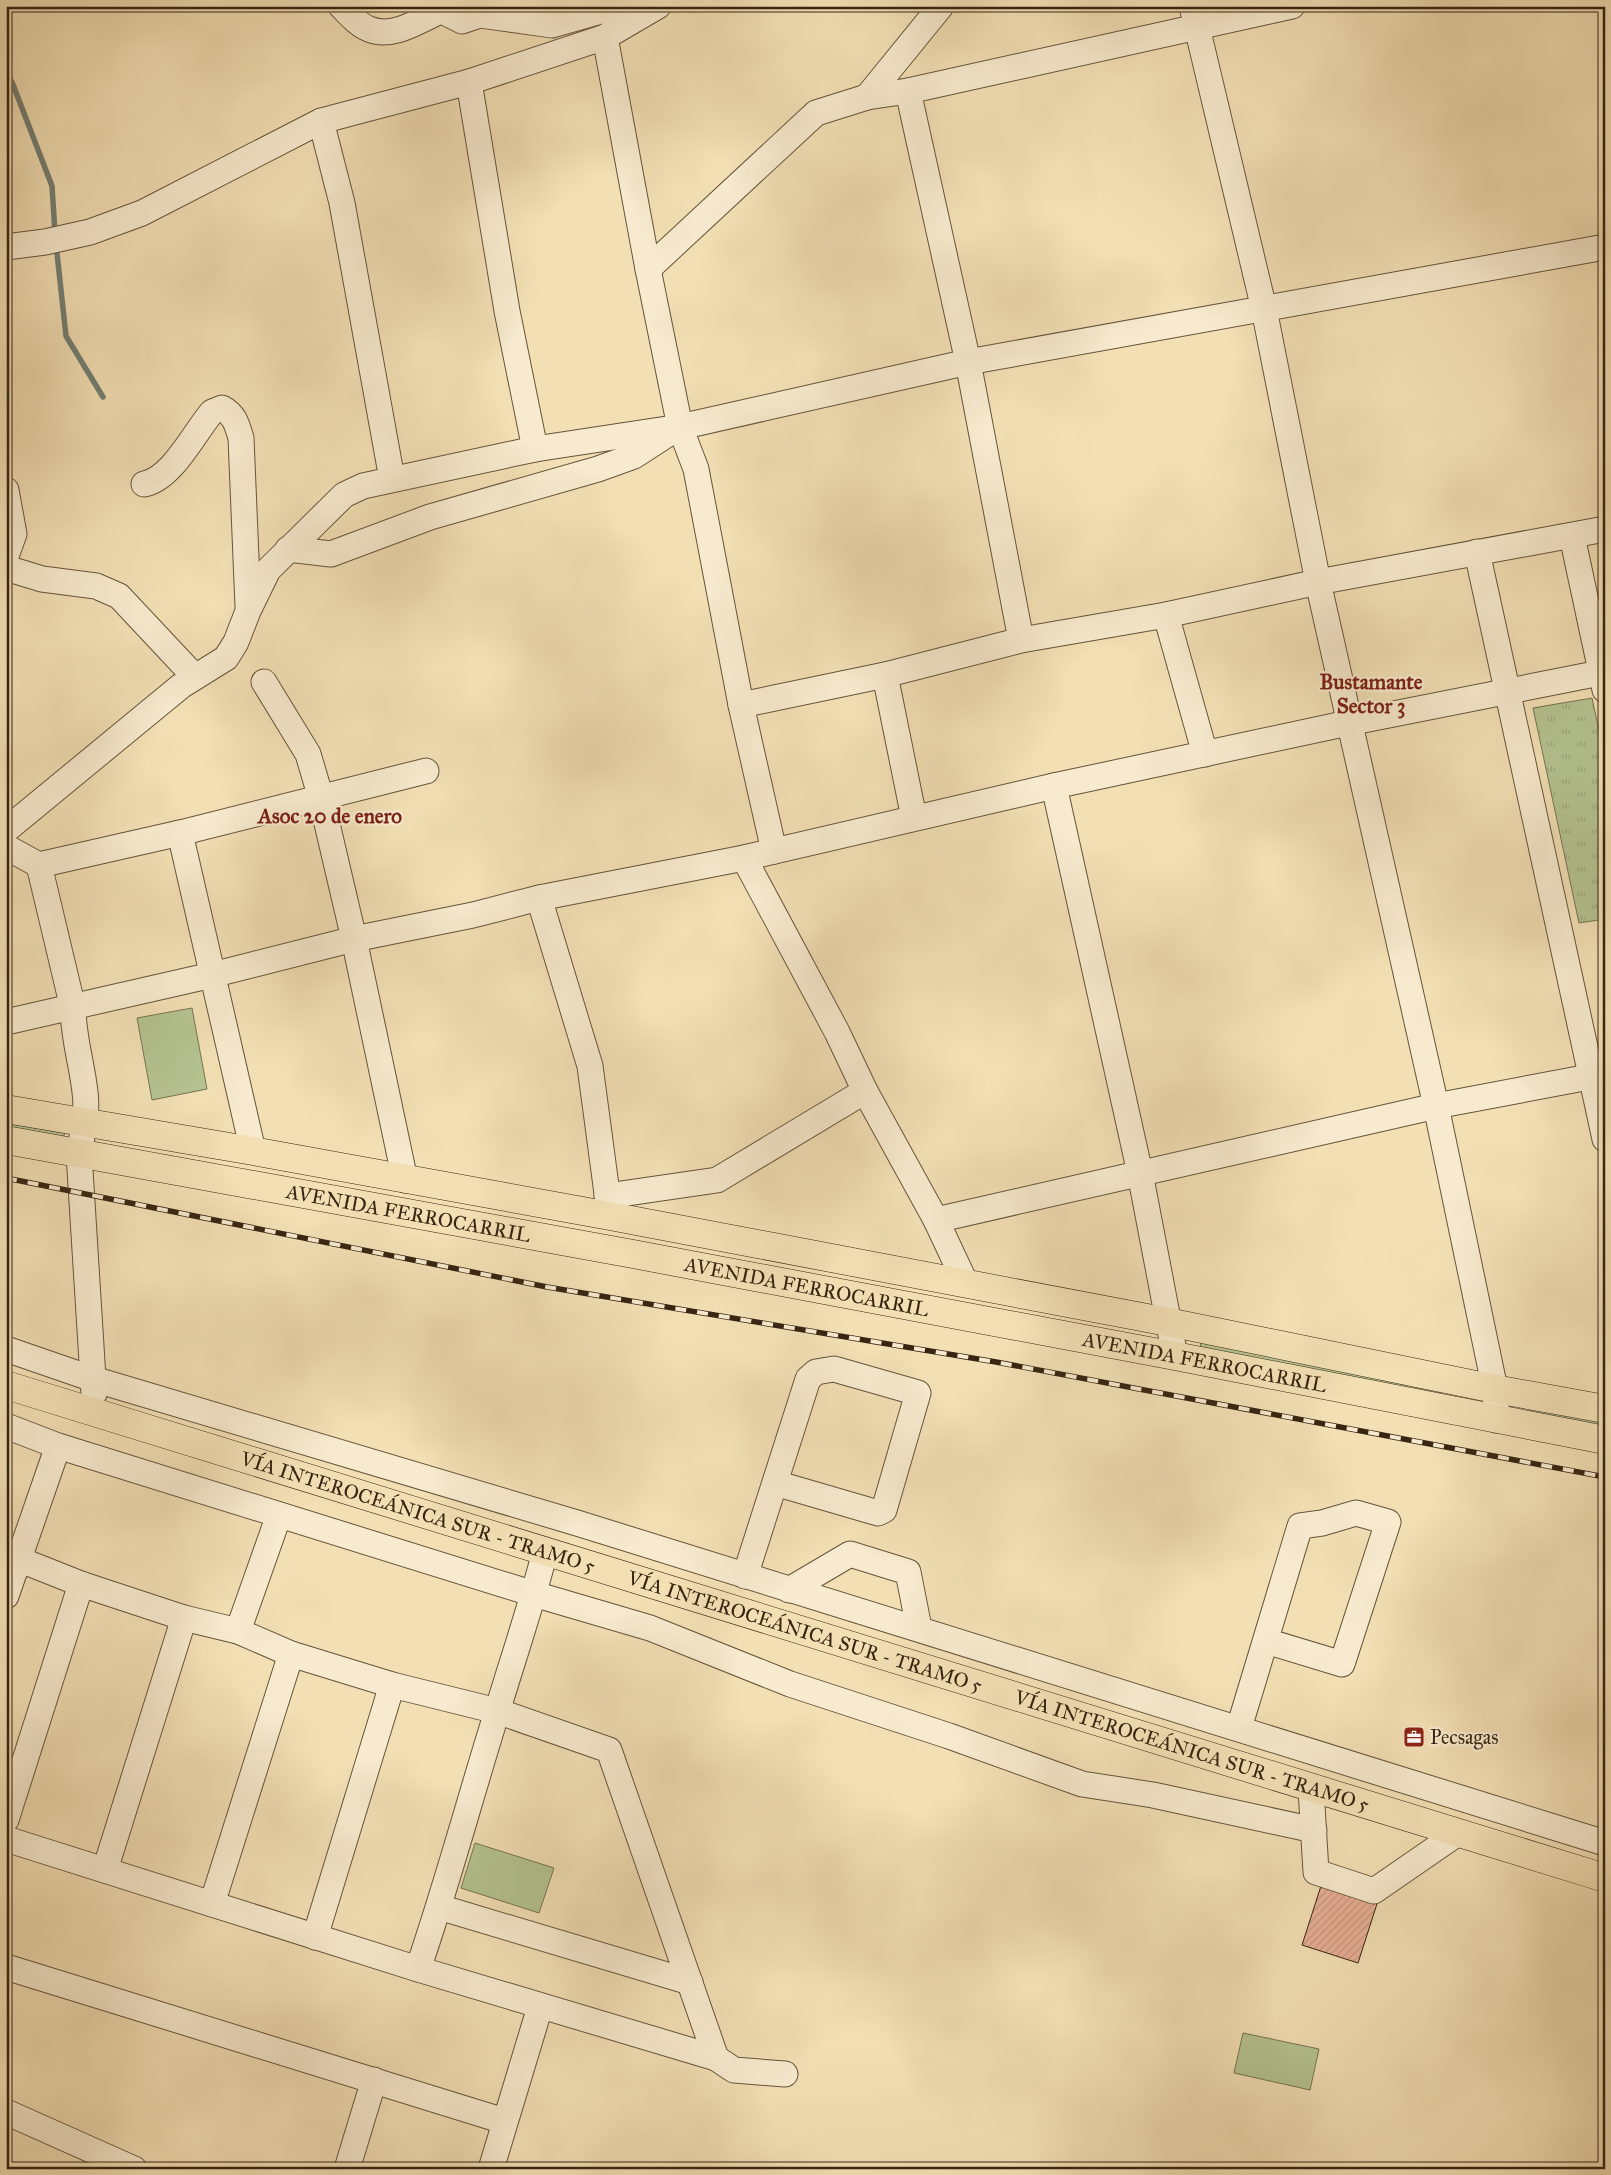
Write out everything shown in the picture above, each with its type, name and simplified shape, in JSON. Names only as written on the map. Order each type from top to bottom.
[{"type":"main road","name":"AVENIDA FERROCARRIL","points":[[6,1110],[253,1151],[405,1180],[608,1206],[966,1284],[1605,1409]]},
{"type":"main road","name":"AVENIDA FERROCARRIL","points":[[6,1140],[312,1195],[1175,1356],[1605,1440]]},
{"type":"main road","name":"VÍA INTEROCEÁNICA SUR - TRAMO 5","points":[[6,1385],[1311,1789],[1605,1878]]},
{"type":"street","points":[[341,6],[369,30],[388,32],[405,28],[436,9],[462,21],[480,15],[552,25],[601,11],[650,11]]},
{"type":"street","points":[[867,97],[941,6]]},
{"type":"street","points":[[648,269],[816,113],[867,97],[908,91],[1195,17],[1292,6]]},
{"type":"street","points":[[6,247],[45,242],[90,232],[142,213],[320,121],[470,82],[605,37],[650,11]]},
{"type":"street","points":[[1195,17],[1264,309],[1348,723],[1436,1106],[1495,1389],[1497,1420]]},
{"type":"street","points":[[605,37],[648,269],[680,427],[696,469],[741,705],[774,851]]},
{"type":"street","points":[[470,82],[506,311],[534,449]]},
{"type":"street","points":[[908,91],[968,362],[1022,640]]},
{"type":"street","points":[[320,121],[342,204],[392,479]]},
{"type":"street","points":[[6,830],[181,686],[226,658],[236,642],[248,611],[268,570],[344,495],[363,486],[534,449],[680,427],[968,362],[1605,247]]},
{"type":"street","points":[[144,484],[156,480],[167,471],[212,412],[222,408],[230,412],[236,421],[241,438],[248,611]]},
{"type":"street","points":[[288,549],[331,554],[430,516],[598,469],[634,456],[680,427]]},
{"type":"street","points":[[6,490],[14,534],[6,556]]},
{"type":"street","points":[[741,705],[885,675],[1022,640],[1166,615],[1318,582],[1605,529]]},
{"type":"street","points":[[6,1022],[212,975],[354,939],[472,916],[539,898],[744,858],[1054,786],[1508,691],[1604,678],[1572,536]]},
{"type":"street","points":[[1477,552],[1598,1075],[1605,1139]]},
{"type":"street","points":[[6,568],[42,579],[96,586],[119,596],[195,677]]},
{"type":"street","points":[[1166,615],[1205,754]]},
{"type":"street","points":[[885,675],[914,818]]},
{"type":"street","points":[[264,682],[308,754],[321,798],[354,939],[405,1180]]},
{"type":"street","points":[[6,846],[39,865],[180,833],[426,771]]},
{"type":"street","points":[[1054,786],[1140,1173],[1175,1356]]},
{"type":"street","points":[[180,833],[253,1151]]},
{"type":"street","points":[[744,858],[837,1032],[864,1091],[936,1220],[966,1284]]},
{"type":"street","points":[[39,865],[73,1008],[73,1032],[85,1094],[84,1123],[79,1154],[95,1412]]},
{"type":"street","points":[[539,898],[590,1066],[608,1206],[716,1180],[864,1091]]},
{"type":"street","points":[[936,1220],[1436,1106],[1598,1075]]},
{"type":"street","points":[[6,1349],[93,1378],[577,1522],[1605,1843]]},
{"type":"street","points":[[746,1576],[775,1483],[808,1379],[816,1372],[834,1369],[918,1393],[884,1510],[878,1513],[775,1483]]},
{"type":"street","points":[[6,1426],[58,1446],[534,1594],[650,1628],[790,1684],[949,1736],[1082,1784],[1153,1795],[1314,1830]]},
{"type":"street","points":[[6,1596],[58,1446]]},
{"type":"street","points":[[1239,1728],[1300,1526],[1322,1523],[1356,1513],[1388,1522],[1342,1664],[1266,1641]]},
{"type":"street","points":[[238,1631],[279,1515]]},
{"type":"street","points":[[418,1970],[439,1907],[545,1552]]},
{"type":"street","points":[[790,1590],[850,1554],[908,1572],[919,1628]]},
{"type":"street","points":[[18,1559],[81,1584],[184,1618],[238,1631],[291,1654],[392,1685],[497,1712],[609,1750],[716,2058]]},
{"type":"street","points":[[6,1820],[81,1584]]},
{"type":"street","points":[[105,1870],[184,1618]]},
{"type":"street","points":[[212,1904],[291,1654]]},
{"type":"street","points":[[315,1937],[392,1685]]},
{"type":"street","points":[[1311,1789],[1316,1872],[1374,1891],[1458,1833]]},
{"type":"street","points":[[6,1839],[418,1970],[716,2058],[734,2070],[785,2074]]},
{"type":"street","points":[[439,1907],[690,1982]]},
{"type":"street","points":[[6,1967],[504,2121]]},
{"type":"street","points":[[491,2169],[504,2121],[528,2052],[540,2007]]},
{"type":"street","points":[[347,2169],[374,2080]]},
{"type":"street","points":[[6,2112],[134,2169]]},
{"type":"green space","points":[[1592,698],[1605,759],[1605,919],[1579,923],[1533,708]]},
{"type":"green space","points":[[192,1008],[207,1089],[152,1100],[137,1018]]},
{"type":"green space","points":[[6,1123],[65,1133],[62,1140],[6,1130]]},
{"type":"green space","points":[[1201,1341],[1441,1388],[1439,1397],[1200,1349]]},
{"type":"green space","points":[[1532,1405],[1601,1418],[1600,1426],[1530,1413]]},
{"type":"green space","points":[[475,1843],[554,1868],[539,1913],[461,1888]]},
{"type":"green space","points":[[1243,2033],[1319,2049],[1310,2090],[1234,2073]]},
{"type":"building","points":[[1328,1864],[1384,1882],[1358,1963],[1302,1945]]},
{"type":"waterway","points":[[6,75],[12,82],[52,186],[55,233]]},
{"type":"waterway","points":[[56,244],[66,336],[103,397]]},
{"type":"railway","points":[[6,1178],[547,1287],[996,1362],[1605,1477]]},
{"type":"place","name":"Pecsagas","points":[[1414,1737]]},
{"type":"district","name":"Bustamante Sector 3","points":[[1371,694]]},
{"type":"district","name":"Asoc 20 de enero","points":[[330,816]]}]
